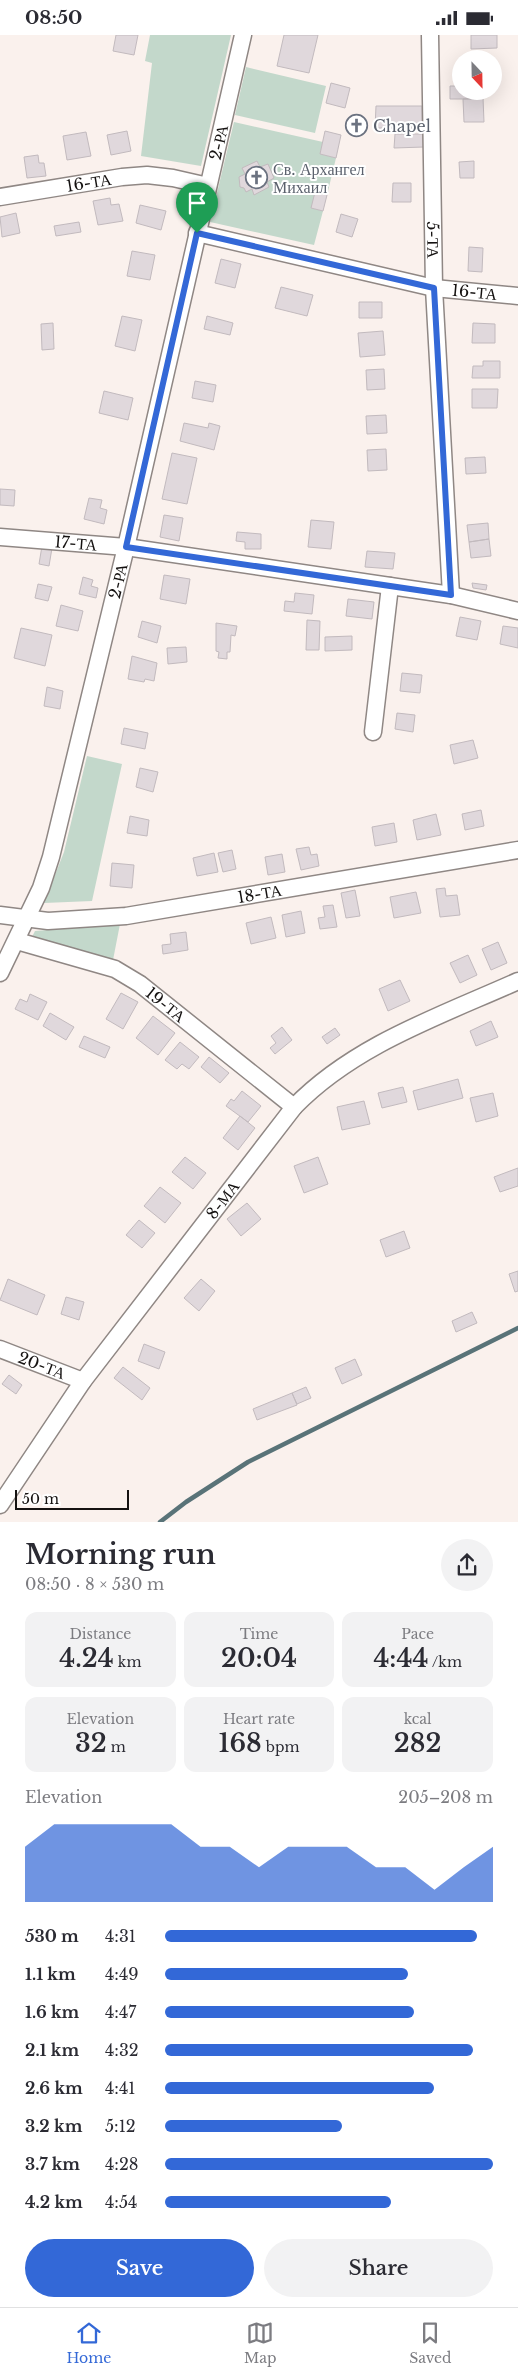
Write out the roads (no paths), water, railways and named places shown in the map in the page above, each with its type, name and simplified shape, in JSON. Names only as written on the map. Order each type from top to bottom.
[{"type":"street","name":"2-РА","points":[[0,973],[41,888],[51,857],[126,547],[243,35]]},
{"type":"street","name":"5-ТА","points":[[430,35],[434,288],[451,595]]},
{"type":"street","name":"16-ТА","points":[[0,197],[122,177],[147,175],[173,178],[208,187]]},
{"type":"street","name":"16-ТА","points":[[197,233],[434,288],[518,296]]},
{"type":"street","name":"17-ТА","points":[[0,537],[126,547],[451,595],[518,611]]},
{"type":"street","points":[[373,732],[390,586]]},
{"type":"street","name":"18-ТА","points":[[0,915],[27,919],[75,921],[126,916],[518,851]]},
{"type":"street","name":"19-ТА","points":[[17,941],[116,969],[140,984],[294,1107]]},
{"type":"street","name":"8-МА","points":[[0,1505],[83,1381],[294,1107],[326,1077],[370,1049],[518,981]]},
{"type":"street","name":"20-ТА","points":[[0,1349],[83,1381]]},
{"type":"waterway","points":[[160,1522],[186,1502],[248,1462],[518,1328]]},
{"type":"place","name":"Chapel","points":[[357,126]]},
{"type":"place","name":"Св. Архангел Михаил","points":[[257,178]]}]
